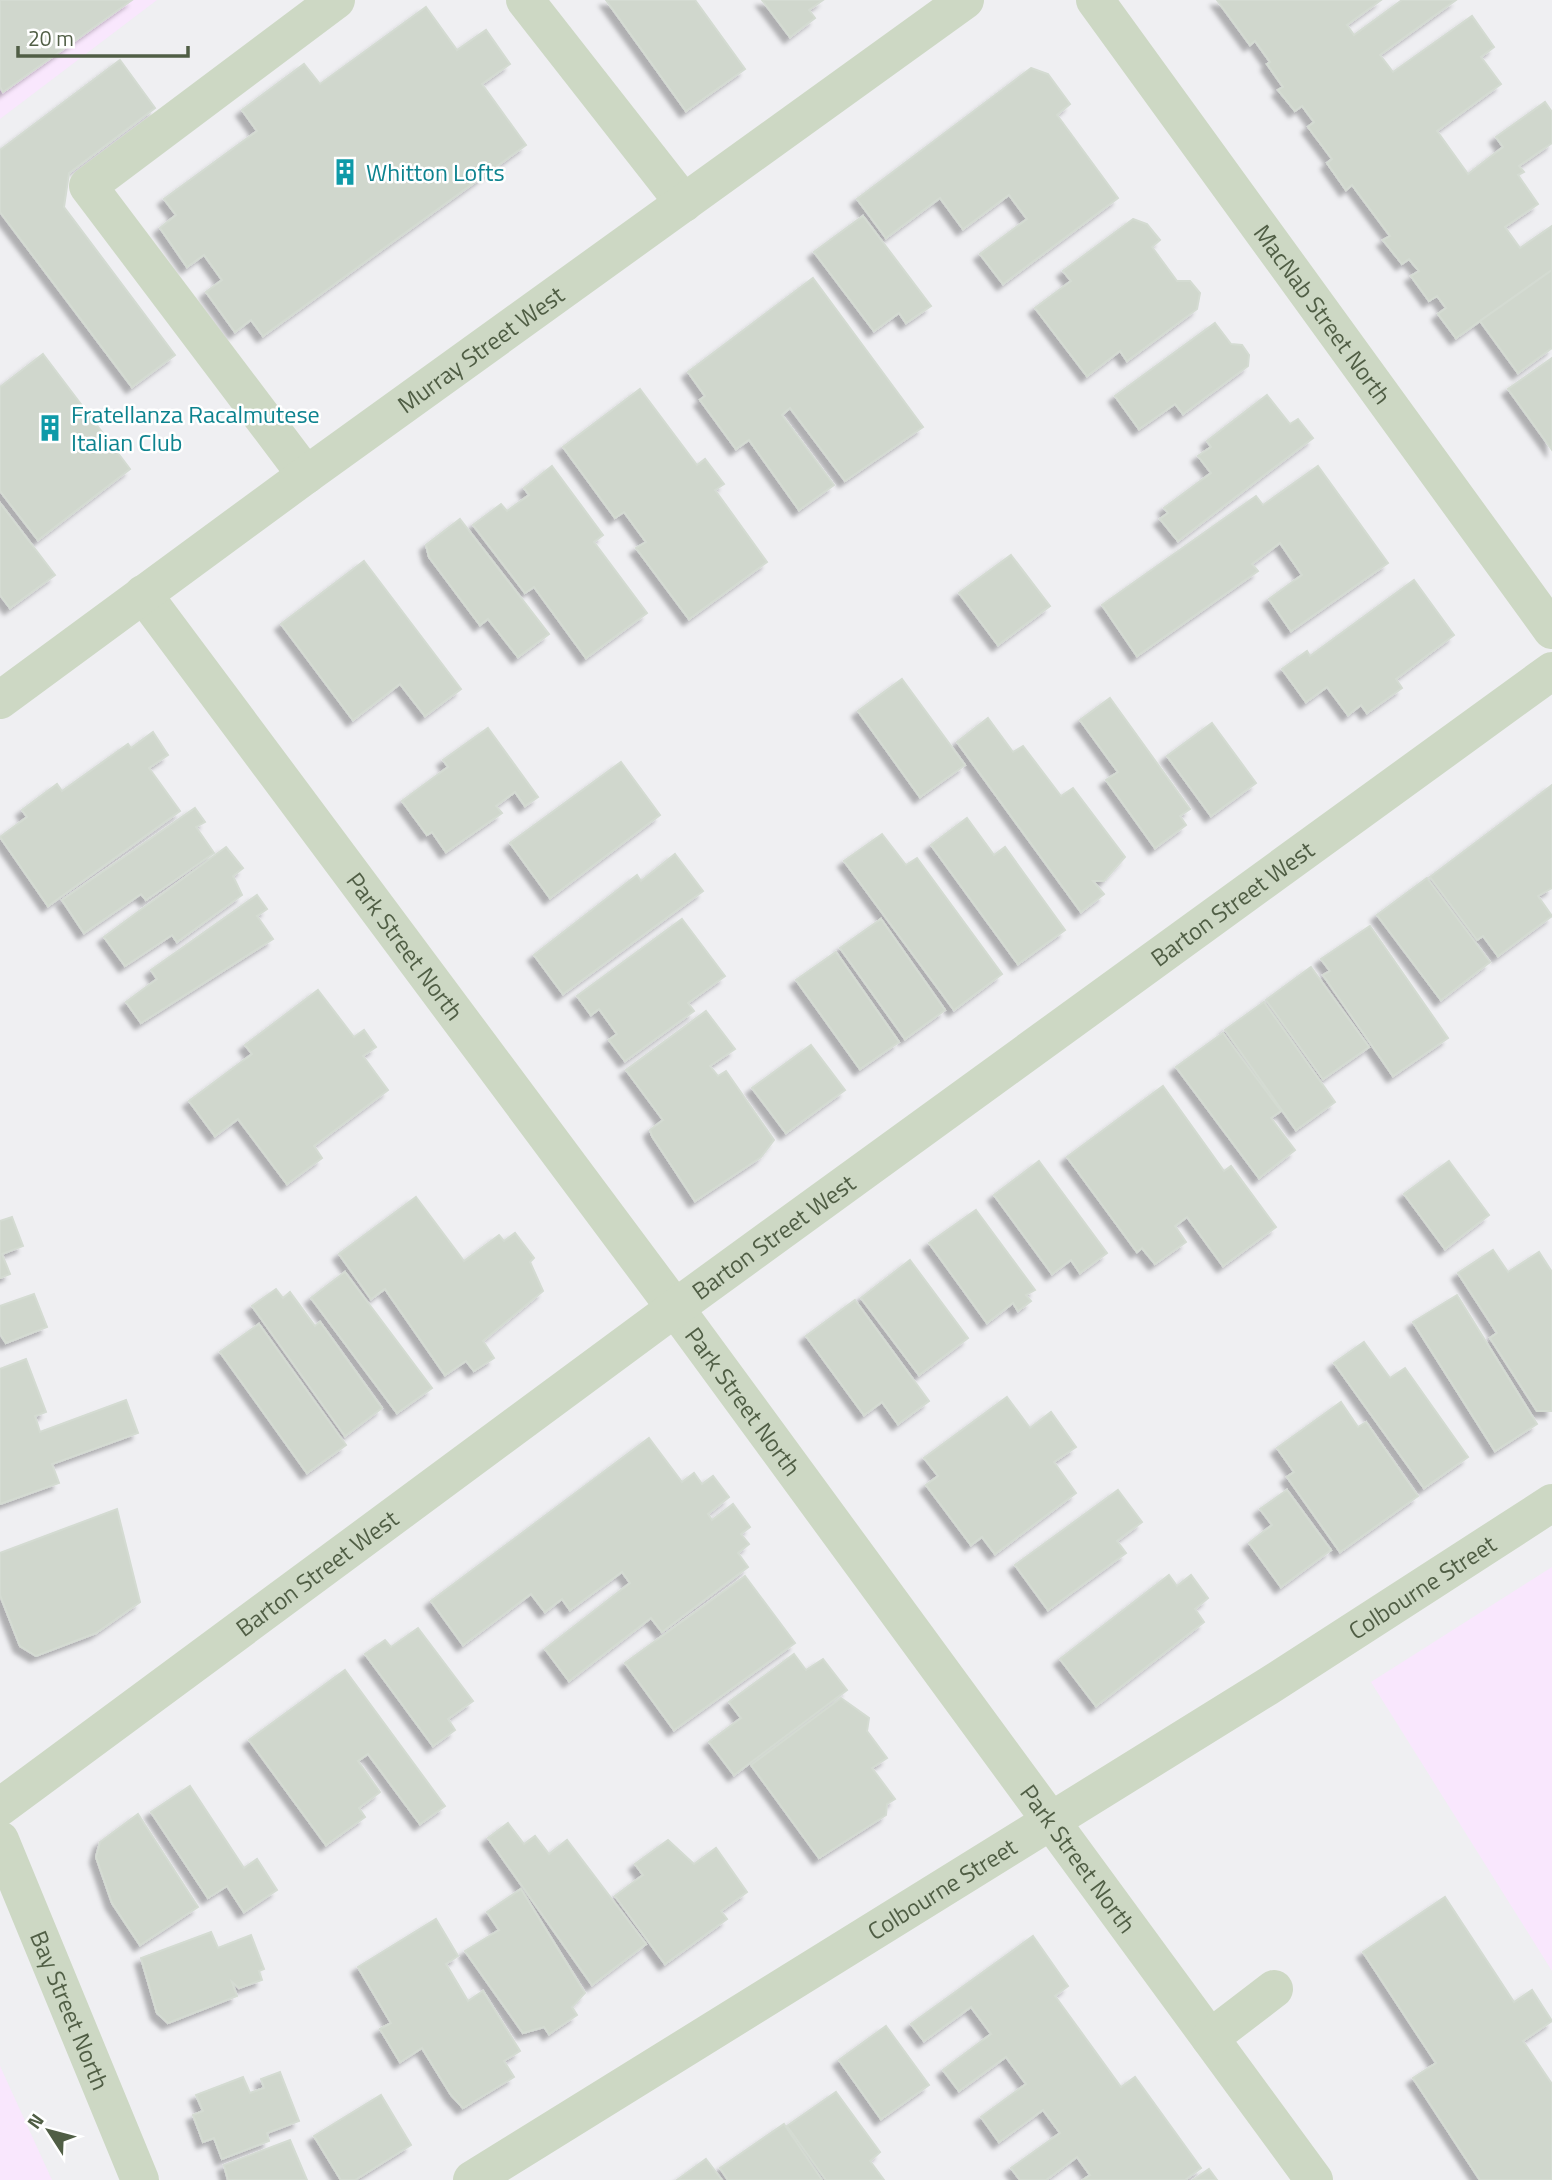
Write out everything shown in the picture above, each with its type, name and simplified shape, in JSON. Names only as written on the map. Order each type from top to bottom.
[{"type":"street","points":[[306,475],[88,186],[336,0]]},
{"type":"street","points":[[525,0],[684,203]]},
{"type":"street","name":"Murray Street West","points":[[0,701],[142,594],[965,0]]},
{"type":"street","name":"MacNab Street North","points":[[1095,0],[1552,630]]},
{"type":"street","name":"Park Street North","points":[[142,594],[675,1308],[1314,2180]]},
{"type":"street","name":"Barton Street West","points":[[0,1807],[675,1308],[1552,671]]},
{"type":"street","name":"Colbourne Street","points":[[472,2180],[1049,1820],[1268,1687],[1552,1503]]},
{"type":"street","name":"Bay Street North","points":[[0,1840],[141,2180]]},
{"type":"street","points":[[1210,2038],[1274,1989]]},
{"type":"shaded area","points":[[0,0],[157,0],[0,119]]},
{"type":"shaded area","points":[[1552,1567],[1552,1971],[1371,1682]]},
{"type":"shaded area","points":[[0,2066],[52,2180],[0,2180]]},
{"type":"building","points":[[0,0],[132,0],[3,92],[0,87]]},
{"type":"building","points":[[606,0],[695,0],[745,69],[686,111]]},
{"type":"building","points":[[762,0],[823,0],[809,10],[815,18],[790,37]]},
{"type":"building","points":[[1217,0],[1381,0],[1347,25],[1354,35],[1402,0],[1456,0],[1380,55],[1393,72],[1472,16],[1494,47],[1481,57],[1501,84],[1437,131],[1468,174],[1503,147],[1496,137],[1545,102],[1552,112],[1552,143],[1519,166],[1524,172],[1518,175],[1538,204],[1505,227],[1520,248],[1552,226],[1552,270],[1456,338],[1438,314],[1446,308],[1437,296],[1429,301],[1411,276],[1419,271],[1409,259],[1402,264],[1383,240],[1390,236],[1352,185],[1346,190],[1327,163],[1332,159],[1308,127],[1314,122],[1302,106],[1295,111],[1278,90],[1283,87],[1267,64],[1270,62],[1255,41],[1250,45]]},
{"type":"building","name":"Whitton Lofts","points":[[426,7],[457,50],[486,30],[510,64],[482,84],[526,145],[263,336],[251,320],[235,332],[206,292],[222,280],[204,255],[187,267],[160,228],[176,215],[164,199],[257,131],[242,110],[304,64],[320,84]]},
{"type":"building","points":[[120,60],[155,108],[69,173],[64,207],[175,355],[132,387],[0,212],[0,150]]},
{"type":"building","points":[[1031,68],[1048,74],[1070,104],[1057,115],[1118,198],[1003,284],[980,254],[1027,219],[1009,195],[963,229],[940,198],[886,238],[857,199]]},
{"type":"building","points":[[863,216],[931,306],[906,323],[899,313],[874,331],[814,252]]},
{"type":"building","points":[[1133,219],[1147,224],[1160,240],[1152,247],[1177,281],[1190,281],[1200,293],[1197,309],[1127,361],[1120,351],[1087,376],[1035,308],[1071,281],[1063,271]]},
{"type":"building","points":[[1552,270],[1552,348],[1518,373],[1480,321]]},
{"type":"building","points":[[813,278],[923,427],[845,481],[790,408],[782,415],[834,485],[799,510],[749,440],[736,449],[700,400],[705,396],[688,372]]},
{"type":"building","points":[[1215,323],[1231,344],[1242,345],[1249,355],[1248,366],[1183,414],[1175,404],[1139,429],[1115,396]]},
{"type":"building","name":"Fratellanza Racalmutese Italian Club","points":[[43,354],[130,469],[38,540],[0,491],[0,387]]},
{"type":"building","points":[[1552,358],[1552,450],[1508,389]]},
{"type":"building","points":[[640,389],[697,465],[705,459],[724,484],[715,490],[767,562],[689,619],[636,548],[646,542],[624,512],[615,518],[563,447]]},
{"type":"building","points":[[1267,395],[1290,424],[1298,419],[1313,438],[1178,541],[1160,519],[1168,513],[1164,508],[1211,473],[1198,456],[1211,447],[1207,441]]},
{"type":"building","points":[[552,466],[603,535],[594,542],[647,613],[586,658],[534,587],[525,593],[473,525],[501,504],[507,511],[529,495],[524,488]]},
{"type":"building","points":[[1318,466],[1388,563],[1291,631],[1269,599],[1302,575],[1280,543],[1252,564],[1258,571],[1137,656],[1102,605],[1256,496],[1263,505]]},
{"type":"building","points":[[0,503],[55,575],[10,608],[0,595]]},
{"type":"building","points":[[460,519],[549,634],[518,657],[488,619],[480,625],[429,557],[426,545]]},
{"type":"building","points":[[1011,555],[1050,606],[998,645],[959,593]]},
{"type":"building","points":[[364,561],[461,689],[425,716],[400,684],[353,720],[281,624]]},
{"type":"building","points":[[1414,580],[1454,635],[1396,679],[1402,688],[1367,713],[1361,705],[1348,715],[1327,687],[1306,702],[1282,669],[1307,651],[1310,656]]},
{"type":"building","points":[[902,679],[965,765],[920,797],[858,711]]},
{"type":"building","points":[[1110,698],[1190,809],[1180,816],[1186,825],[1155,848],[1106,780],[1118,772],[1080,720]]},
{"type":"building","points":[[988,718],[1013,752],[1023,746],[1061,796],[1073,788],[1125,857],[1104,881],[1093,881],[1104,894],[1081,912],[957,742]]},
{"type":"building","points":[[1212,723],[1256,783],[1211,816],[1167,756]]},
{"type":"building","points":[[488,728],[538,797],[525,806],[515,792],[496,806],[502,813],[446,852],[432,832],[427,835],[402,801],[448,767],[443,760]]},
{"type":"building","points":[[153,732],[168,755],[149,768],[180,811],[48,906],[0,837],[27,817],[22,810],[57,784],[62,791],[128,744],[131,748]]},
{"type":"building","points":[[621,762],[660,815],[550,898],[510,843]]},
{"type":"building","points":[[1552,785],[1552,888],[1538,896],[1552,916],[1498,956],[1483,936],[1477,940],[1430,877]]},
{"type":"building","points":[[195,808],[205,822],[196,827],[214,853],[146,900],[141,894],[84,933],[62,900]]},
{"type":"building","points":[[967,818],[994,855],[1005,847],[1065,930],[1018,964],[931,845]]},
{"type":"building","points":[[882,834],[906,865],[917,858],[1002,974],[954,1010],[844,861]]},
{"type":"building","points":[[226,847],[243,868],[233,876],[242,895],[177,942],[172,935],[125,966],[104,937]]},
{"type":"building","points":[[675,854],[703,891],[563,994],[534,955],[637,875],[641,881]]},
{"type":"building","points":[[1427,878],[1490,962],[1441,1000],[1377,915]]},
{"type":"building","points":[[257,895],[267,909],[257,916],[273,939],[141,1023],[126,1002],[157,979],[151,970]]},
{"type":"building","points":[[682,919],[725,976],[688,1003],[694,1011],[625,1061],[609,1040],[617,1034],[599,1009],[591,1015],[577,996]]},
{"type":"building","points":[[881,919],[945,1010],[905,1039],[840,948]]},
{"type":"building","points":[[1370,926],[1448,1038],[1393,1076],[1323,975],[1330,971],[1321,959]]},
{"type":"building","points":[[836,952],[899,1042],[860,1069],[796,980]]},
{"type":"building","points":[[1311,967],[1369,1047],[1323,1079],[1266,1000]]},
{"type":"building","points":[[318,990],[354,1037],[364,1030],[376,1047],[363,1056],[388,1090],[314,1146],[322,1158],[287,1184],[238,1119],[215,1136],[189,1101],[252,1054],[245,1045]]},
{"type":"building","points":[[1264,1002],[1335,1102],[1296,1130],[1225,1030]]},
{"type":"building","points":[[706,1011],[735,1049],[710,1066],[718,1076],[726,1071],[774,1140],[761,1157],[695,1201],[652,1136],[650,1130],[663,1120],[626,1070]]},
{"type":"building","points":[[1223,1033],[1281,1111],[1271,1118],[1295,1150],[1259,1178],[1176,1067]]},
{"type":"building","points":[[811,1045],[845,1090],[786,1133],[752,1088]]},
{"type":"building","points":[[1163,1086],[1224,1171],[1231,1166],[1276,1227],[1223,1266],[1187,1217],[1175,1226],[1186,1242],[1155,1264],[1142,1248],[1137,1252],[1067,1157]]},
{"type":"building","points":[[1039,1161],[1107,1253],[1080,1273],[1071,1260],[1052,1274],[994,1195]]},
{"type":"building","points":[[1449,1161],[1489,1215],[1445,1249],[1404,1194]]},
{"type":"building","points":[[416,1197],[464,1261],[499,1235],[504,1241],[515,1233],[534,1258],[530,1262],[543,1291],[483,1341],[494,1358],[474,1371],[466,1361],[445,1375],[385,1289],[371,1299],[339,1254]]},
{"type":"building","points":[[976,1210],[1035,1290],[1026,1295],[1031,1301],[1018,1311],[1013,1303],[987,1323],[929,1243]]},
{"type":"building","points":[[12,1217],[23,1246],[2,1254],[10,1274],[0,1278],[0,1221]]},
{"type":"building","points":[[1493,1250],[1508,1272],[1539,1252],[1552,1272],[1552,1411],[1537,1411],[1490,1338],[1497,1333],[1458,1273]]},
{"type":"building","points":[[910,1260],[968,1338],[919,1375],[861,1298]]},
{"type":"building","points":[[345,1272],[432,1388],[397,1413],[311,1298]]},
{"type":"building","points":[[276,1289],[283,1298],[290,1292],[315,1326],[320,1322],[382,1408],[345,1436],[252,1306]]},
{"type":"building","points":[[34,1294],[47,1327],[6,1343],[0,1334],[0,1306]]},
{"type":"building","points":[[1457,1295],[1537,1424],[1495,1451],[1413,1322]]},
{"type":"building","points":[[855,1300],[929,1401],[898,1424],[882,1402],[864,1415],[806,1336]]},
{"type":"building","points":[[259,1324],[346,1445],[307,1473],[220,1352]]},
{"type":"building","points":[[1364,1342],[1390,1378],[1405,1368],[1468,1457],[1424,1488],[1334,1363]]},
{"type":"building","points":[[26,1359],[46,1412],[35,1416],[40,1432],[126,1400],[138,1433],[52,1464],[59,1483],[0,1504],[0,1369]]},
{"type":"building","points":[[1007,1397],[1030,1428],[1051,1412],[1076,1447],[1054,1462],[1076,1493],[995,1554],[982,1537],[971,1545],[926,1485],[938,1476],[924,1458]]},
{"type":"building","points":[[1341,1402],[1358,1427],[1366,1422],[1418,1496],[1340,1552],[1287,1477],[1294,1472],[1277,1448]]},
{"type":"building","points":[[649,1438],[682,1482],[694,1473],[702,1484],[713,1476],[729,1497],[708,1514],[712,1520],[733,1504],[750,1527],[741,1534],[749,1544],[738,1553],[748,1567],[662,1632],[651,1618],[569,1681],[545,1649],[630,1583],[622,1572],[570,1610],[562,1599],[545,1612],[531,1594],[463,1645],[431,1601]]},
{"type":"building","points":[[1118,1490],[1142,1522],[1117,1541],[1126,1553],[1048,1610],[1015,1565]]},
{"type":"building","points":[[1287,1490],[1331,1550],[1281,1587],[1249,1543],[1272,1525],[1260,1509]]},
{"type":"building","points":[[117,1509],[140,1602],[96,1633],[36,1656],[20,1646],[0,1595],[0,1553]]},
{"type":"building","points":[[1169,1575],[1177,1586],[1191,1575],[1208,1598],[1195,1609],[1204,1622],[1096,1706],[1060,1659]]},
{"type":"building","points":[[745,1576],[795,1643],[674,1730],[625,1663]]},
{"type":"building","points":[[418,1628],[473,1701],[448,1719],[455,1730],[433,1746],[365,1654],[385,1640],[391,1647]]},
{"type":"building","points":[[794,1654],[806,1670],[823,1659],[847,1690],[734,1775],[709,1742],[741,1718],[729,1702]]},
{"type":"building","points":[[345,1670],[445,1806],[420,1824],[368,1754],[358,1761],[380,1792],[359,1808],[365,1817],[326,1845],[249,1740]]},
{"type":"building","points":[[841,1698],[869,1718],[867,1731],[887,1758],[872,1768],[895,1799],[887,1804],[886,1815],[819,1858],[751,1765]]},
{"type":"building","points":[[190,1786],[244,1868],[257,1859],[277,1890],[244,1912],[227,1886],[208,1898],[151,1812]]},
{"type":"building","points":[[138,1814],[198,1907],[140,1945],[112,1903],[96,1857],[100,1842]]},
{"type":"building","points":[[508,1823],[524,1844],[535,1836],[549,1854],[567,1840],[646,1944],[592,1985],[488,1838]]},
{"type":"building","points":[[668,1840],[694,1864],[716,1848],[747,1892],[721,1911],[727,1919],[665,1964],[615,1896],[643,1875],[635,1864]]},
{"type":"building","points":[[521,1889],[585,1993],[572,2007],[577,2015],[549,2034],[544,2027],[523,2033],[465,1951],[499,1930],[487,1912]]},
{"type":"building","points":[[1445,1897],[1514,2002],[1532,1990],[1552,2021],[1523,2041],[1552,2084],[1552,2180],[1480,2180],[1413,2078],[1436,2063],[1363,1952]]},
{"type":"building","points":[[436,1919],[458,1956],[446,1964],[468,2001],[483,1991],[520,2051],[504,2061],[514,2077],[463,2108],[451,2095],[422,2048],[400,2062],[380,2029],[391,2023],[358,1967]]},
{"type":"building","points":[[211,1932],[218,1948],[251,1935],[264,1969],[259,1971],[262,1980],[239,1988],[232,1982],[237,1996],[168,2023],[157,2013],[141,1958]]},
{"type":"building","points":[[1033,1936],[1068,1986],[1055,1996],[1121,2087],[1135,2077],[1201,2168],[1185,2180],[1083,2180],[1090,2175],[1077,2157],[1046,2180],[1020,2180],[1011,2168],[1060,2133],[1043,2110],[999,2142],[981,2117],[1026,2084],[1006,2057],[959,2091],[943,2070],[991,2034],[971,2007],[924,2041],[911,2024]]},
{"type":"building","points":[[886,2026],[929,2085],[881,2119],[839,2060]]},
{"type":"building","points":[[280,2072],[299,2121],[267,2133],[269,2141],[222,2159],[214,2138],[203,2142],[193,2115],[203,2111],[196,2095],[243,2077],[250,2093],[264,2088],[261,2079]]},
{"type":"building","points":[[836,2092],[880,2152],[870,2161],[884,2180],[826,2180],[787,2126]]},
{"type":"building","points":[[381,2095],[411,2145],[355,2180],[341,2180],[314,2136]]},
{"type":"building","points":[[784,2124],[822,2180],[728,2180],[720,2168]]},
{"type":"building","points":[[290,2140],[307,2180],[228,2180],[224,2165]]},
{"type":"building","points":[[706,2159],[722,2180],[677,2180]]},
{"type":"building","points":[[1209,2169],[1217,2180],[1193,2180]]},
{"type":"place","name":"Whitton Lofts","points":[[345,172]]},
{"type":"place","name":"Fratellanza Racalmutese Italian Club","points":[[50,428]]}]
